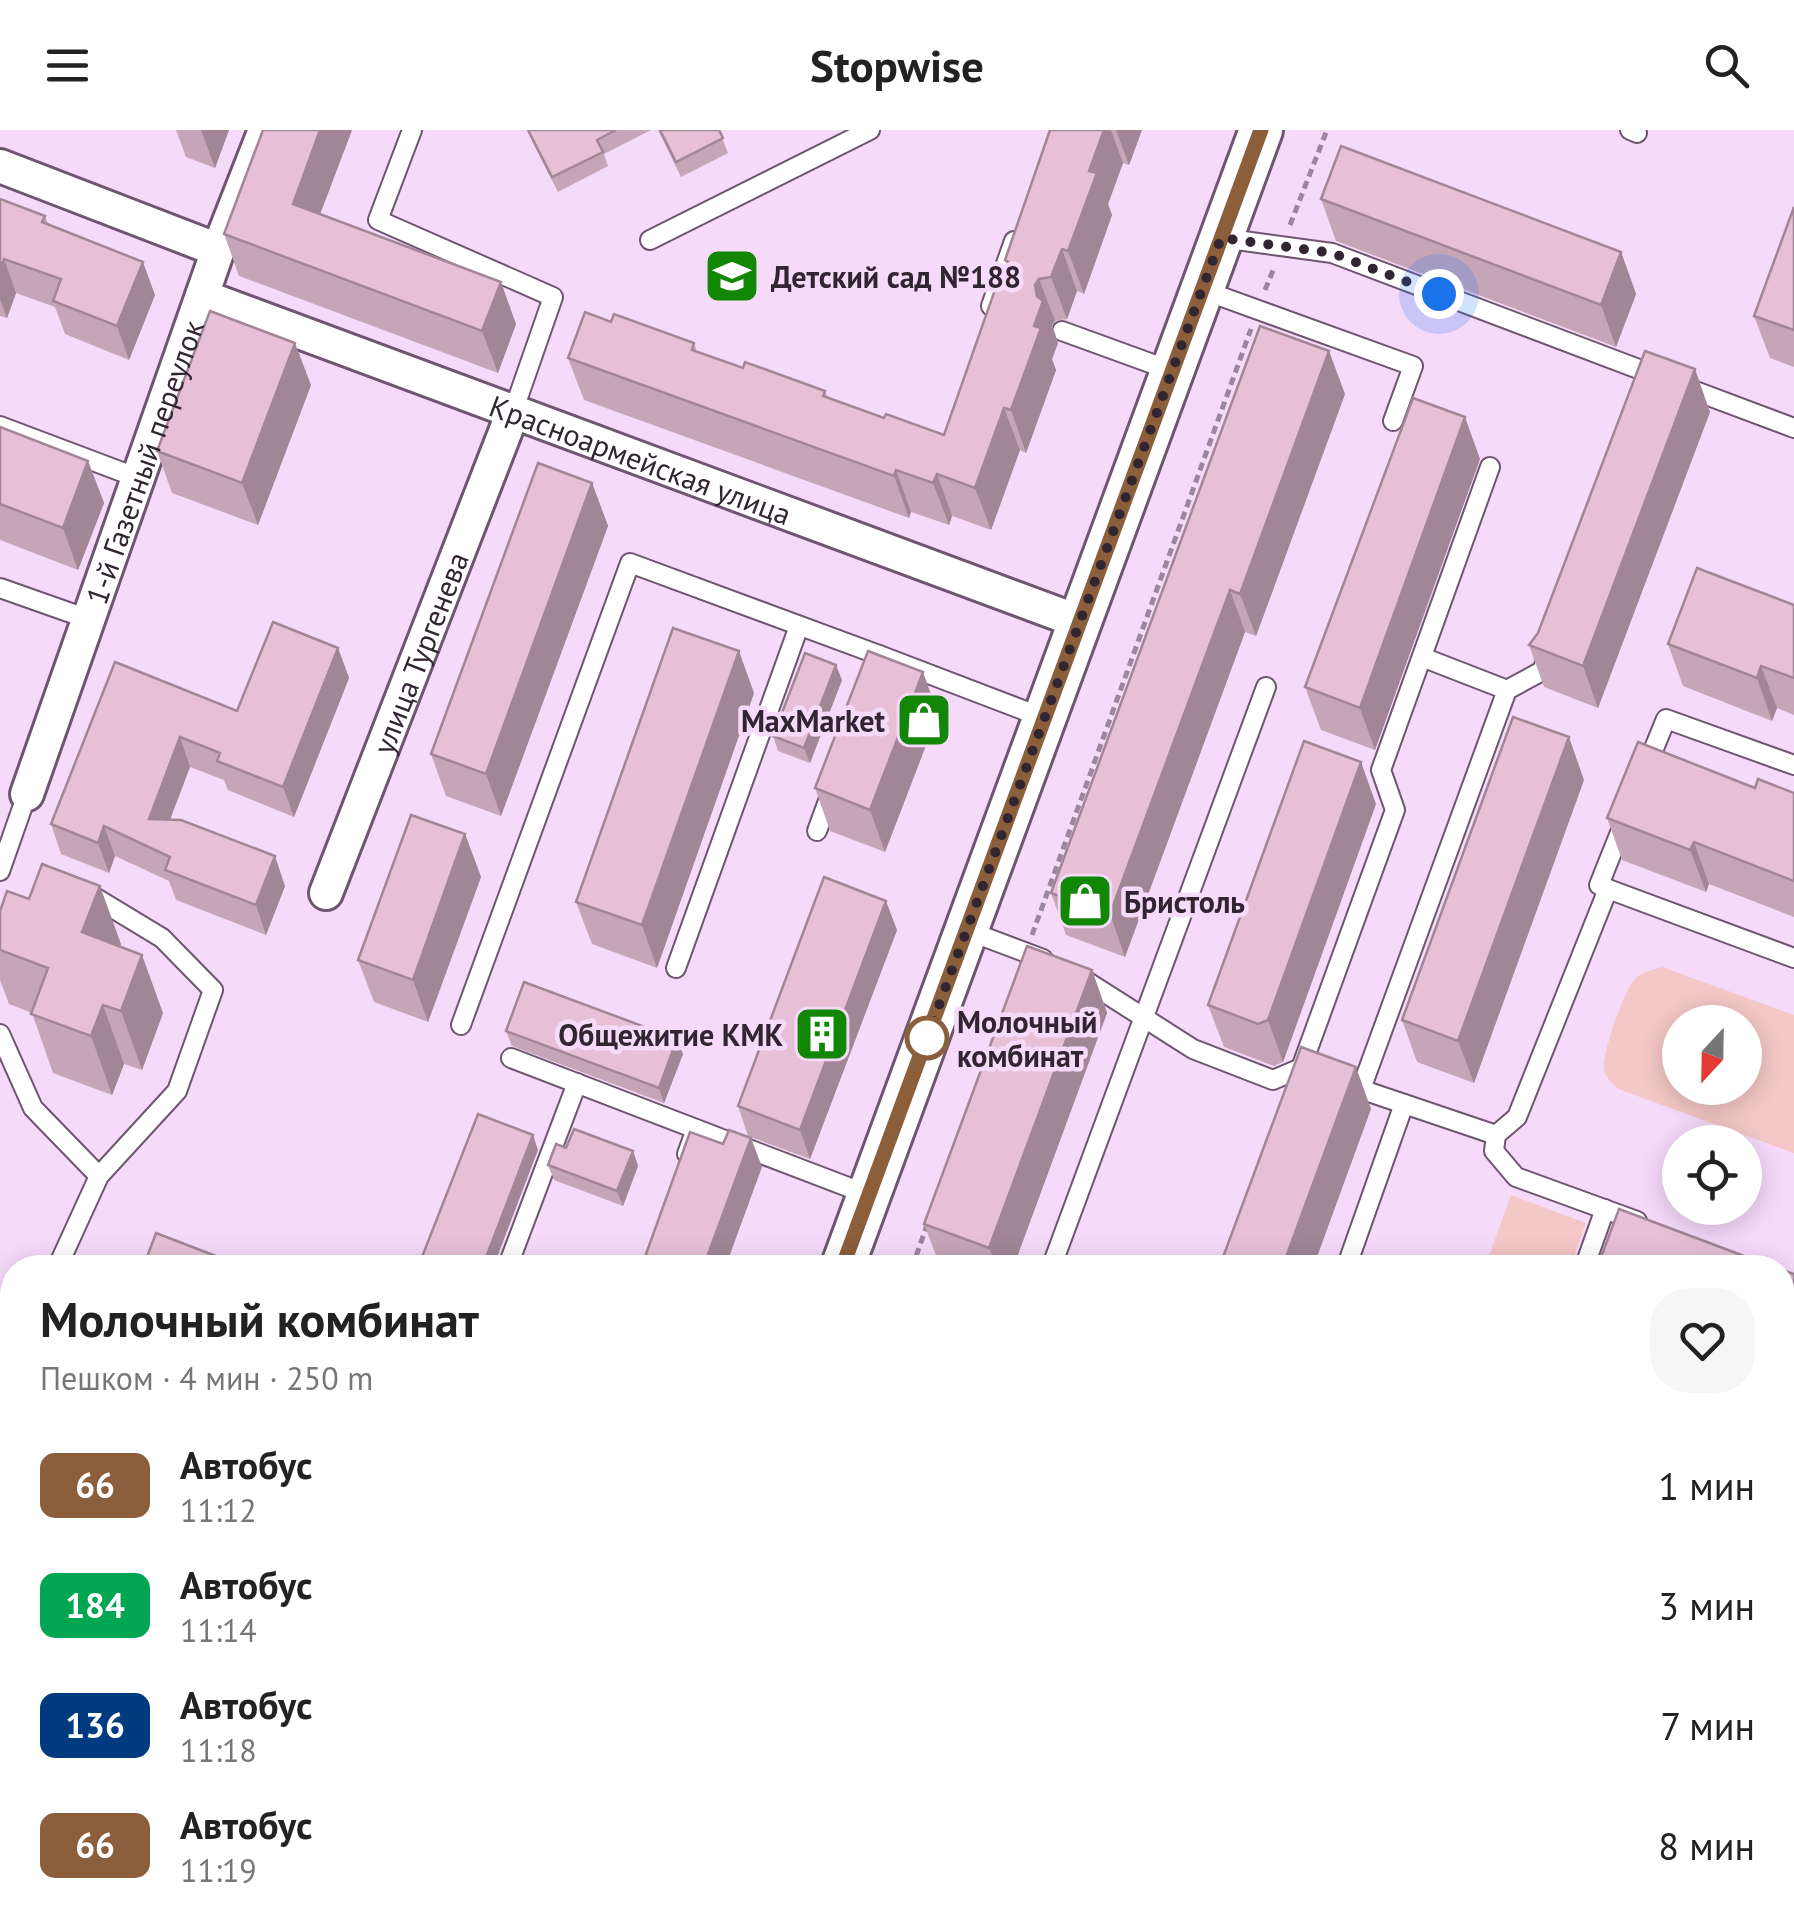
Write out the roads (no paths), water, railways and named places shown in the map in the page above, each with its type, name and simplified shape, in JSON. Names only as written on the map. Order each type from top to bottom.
[{"type":"street","name":"1-й Газетный переулок","points":[[26,794],[218,250],[265,130]]},
{"type":"street","points":[[847,1255],[1261,130]]},
{"type":"street","points":[[0,166],[218,250]]},
{"type":"street","name":"Красноармейская улица","points":[[202,296],[1080,622]]},
{"type":"street","name":"улица Тургенева","points":[[326,893],[513,412]]},
{"type":"lane","points":[[412,130],[378,220],[554,297],[513,412]]},
{"type":"lane","points":[[650,240],[870,130]]},
{"type":"lane","points":[[993,312],[1022,217]]},
{"type":"lane","points":[[1221,238],[1332,253],[1794,428]]},
{"type":"lane","points":[[1202,290],[1413,366],[1393,421]]},
{"type":"lane","points":[[1062,331],[1173,371]]},
{"type":"lane","points":[[1647,394],[1654,375]]},
{"type":"lane","points":[[0,426],[138,478]]},
{"type":"lane","points":[[1316,1073],[1395,810],[1381,770],[1490,467]]},
{"type":"lane","points":[[460,1025],[630,562],[1045,718]]},
{"type":"lane","points":[[0,588],[88,618]]},
{"type":"lane","points":[[676,968],[799,626]]},
{"type":"lane","points":[[1362,1090],[1507,690],[1542,671],[1556,634]]},
{"type":"lane","points":[[866,690],[879,655]]},
{"type":"lane","points":[[1422,657],[1507,690]]},
{"type":"lane","points":[[1057,1255],[1266,687]]},
{"type":"lane","points":[[1636,792],[1666,719],[1794,765]]},
{"type":"lane","points":[[817,832],[836,778]]},
{"type":"lane","points":[[2,859],[26,794]]},
{"type":"lane","points":[[1629,811],[1599,885],[1794,958]]},
{"type":"lane","points":[[1608,889],[1517,1118],[1496,1135],[1494,1151],[1516,1177],[1659,1228]]},
{"type":"lane","points":[[64,1255],[99,1176],[177,1091],[213,990],[162,938],[85,891],[69,894]]},
{"type":"lane","points":[[966,930],[1063,966],[1193,1049],[1273,1080],[1316,1073],[1496,1135]]},
{"type":"lane","points":[[0,1034],[32,1108],[99,1176]]},
{"type":"lane","points":[[511,1058],[869,1195]]},
{"type":"lane","points":[[512,1255],[577,1083]]},
{"type":"lane","points":[[1351,1255],[1404,1104]]},
{"type":"lane","points":[[684,1164],[696,1129]]},
{"type":"lane","points":[[1589,1255],[1605,1209]]},
{"type":"place","name":"Детский сад №188","points":[[732,276]]},
{"type":"place","name":"MaxMarket","points":[[924,720]]},
{"type":"place","name":"Бристоль","points":[[1085,901]]},
{"type":"place","name":"Общежитие КМК","points":[[822,1034]]},
{"type":"place","name":"Молочный комбинат","points":[[927,1038]]}]
